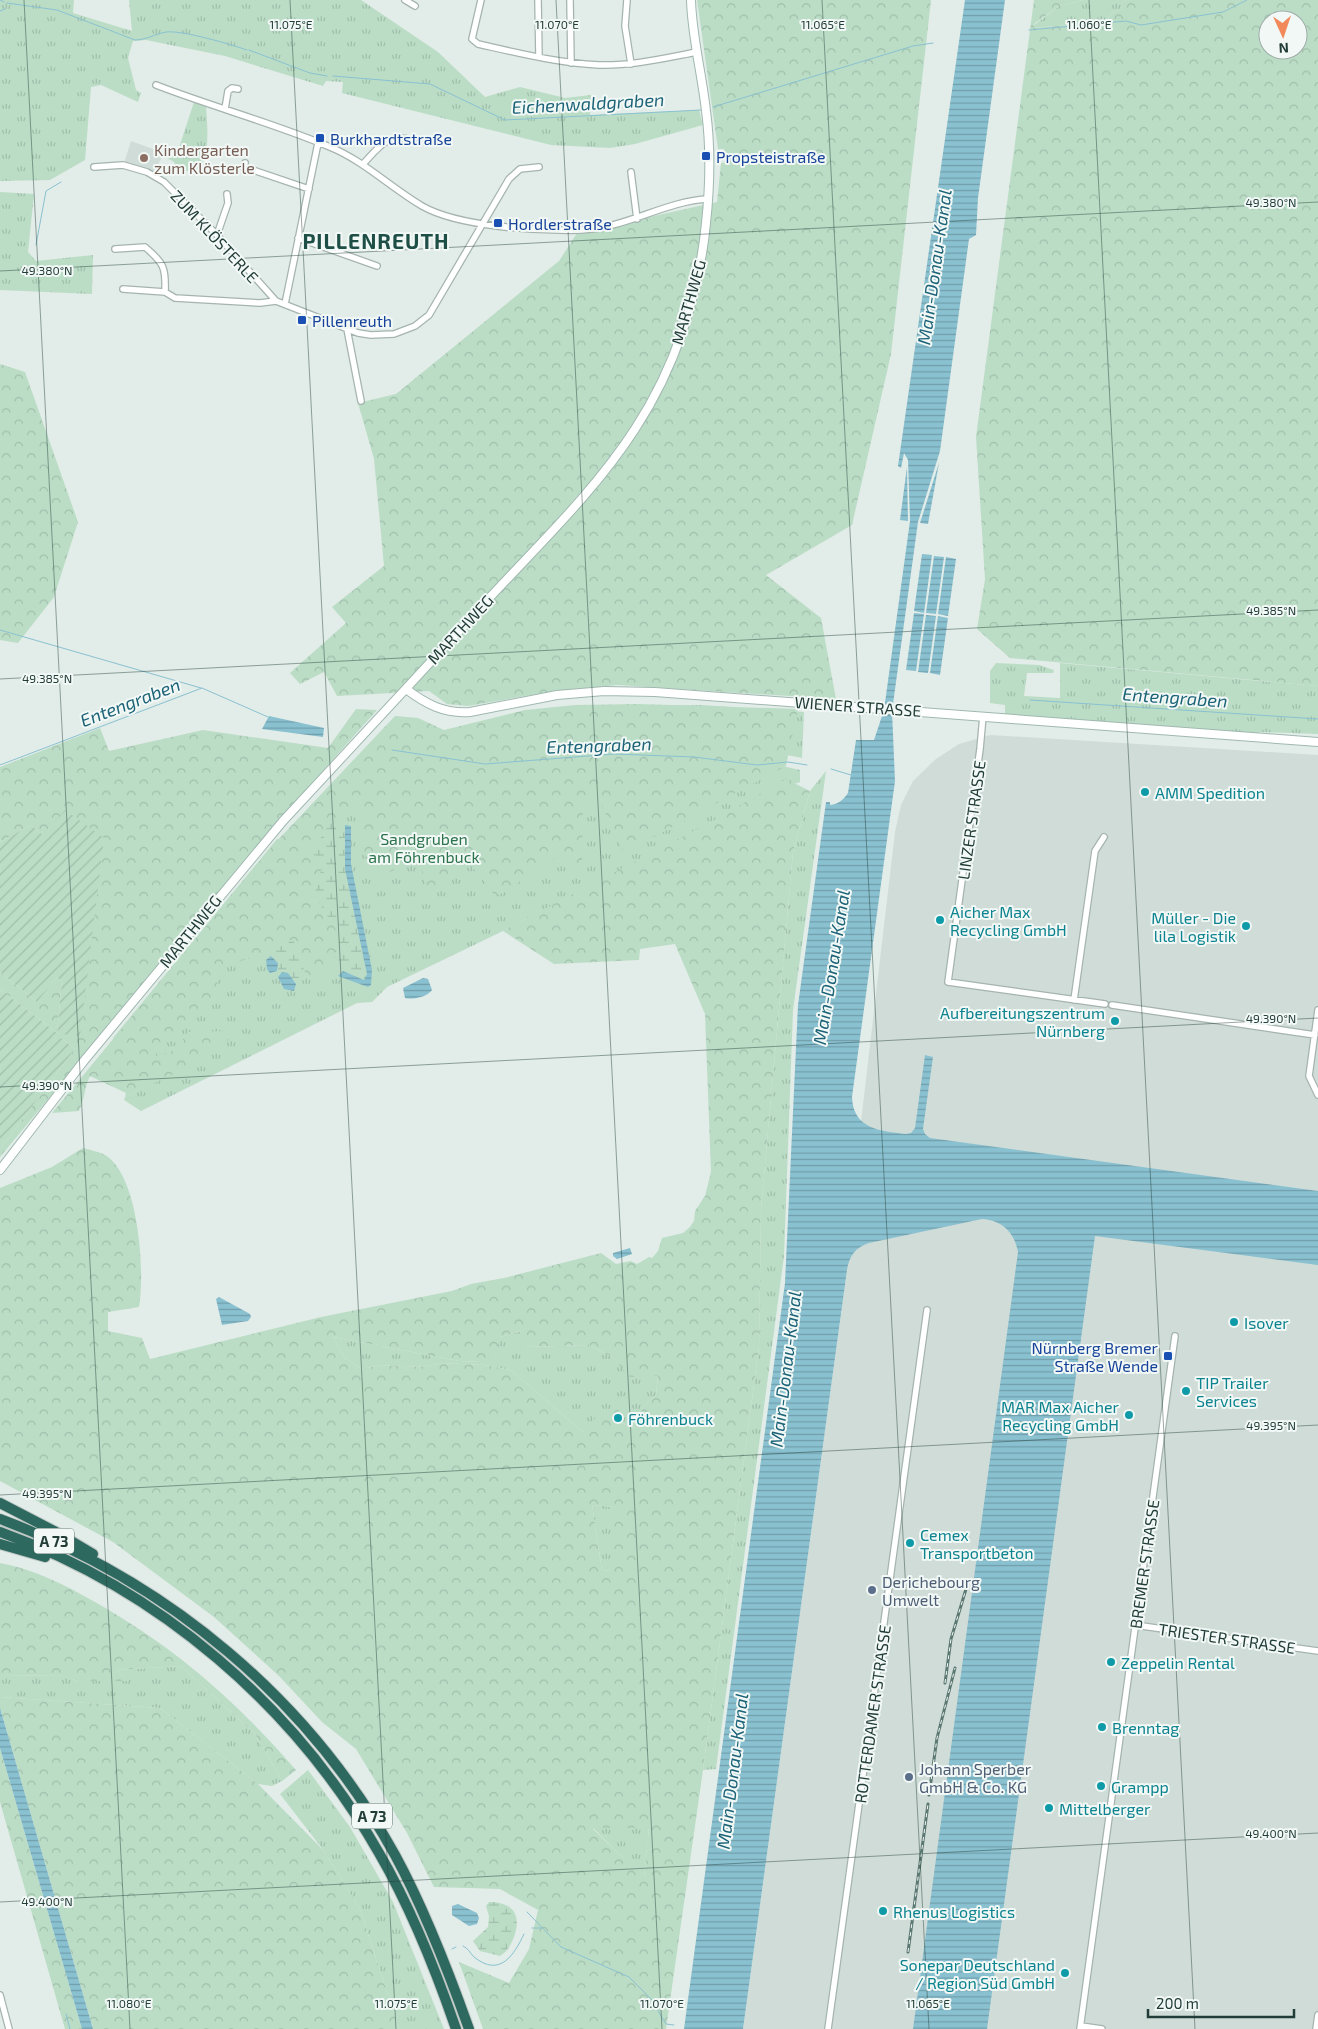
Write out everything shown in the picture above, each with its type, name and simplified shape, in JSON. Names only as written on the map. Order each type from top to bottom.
[{"type":"highway","points":[[0,1503],[90,1552],[106,1568]]},
{"type":"highway","name":"A 73","points":[[0,1519],[52,1540],[106,1568],[181,1614],[238,1660],[295,1715],[335,1762],[383,1833],[411,1885],[434,1939],[468,2029]]},
{"type":"highway","name":"A 73","points":[[0,1532],[83,1568],[157,1612],[211,1653],[272,1709],[316,1760],[351,1808],[391,1875],[425,1947],[456,2029]]},
{"type":"highway","name":"A 73","points":[[0,1544],[33,1552],[63,1565],[83,1568]]},
{"type":"main road","name":"MARTHWEG","points":[[0,1170],[71,1077],[226,886],[283,821],[562,520],[614,458],[641,420],[671,362],[688,311],[700,264],[708,199],[709,135],[691,0]]},
{"type":"main road","name":"WIENER STRASSE","points":[[406,689],[437,708],[457,712],[480,710],[544,696],[615,691],[718,695],[1318,742]]},
{"type":"street","points":[[405,0],[415,6]]},
{"type":"street","points":[[480,0],[472,39],[478,44],[539,58],[600,65],[631,64],[697,52]]},
{"type":"street","points":[[538,0],[539,58]]},
{"type":"street","points":[[570,0],[571,62]]},
{"type":"street","points":[[627,0],[625,26],[631,64]]},
{"type":"street","points":[[156,85],[318,143],[363,164],[423,206],[465,222],[581,230],[637,219],[676,204],[708,199]]},
{"type":"street","points":[[225,109],[228,91],[232,88],[238,89]]},
{"type":"street","points":[[363,164],[387,140],[404,138],[414,140]]},
{"type":"street","points":[[285,304],[318,143]]},
{"type":"street","points":[[245,163],[244,167],[309,189]]},
{"type":"street","name":"ZUM KLÖSTERLE","points":[[94,167],[123,165],[155,176],[217,235],[276,302]]},
{"type":"street","points":[[484,224],[513,174],[525,167],[539,167]]},
{"type":"street","points":[[631,172],[637,219]]},
{"type":"street","points":[[217,235],[228,203],[228,194]]},
{"type":"street","name":"ZUM KLÖSTERLE","points":[[123,289],[165,292],[175,298],[260,303],[276,302],[371,336],[394,334],[415,326],[428,315],[484,224]]},
{"type":"street","points":[[298,238],[377,266]]},
{"type":"street","points":[[115,249],[145,248],[160,260],[166,273],[165,292]]},
{"type":"street","points":[[347,329],[361,400]]},
{"type":"street","name":"LINZER STRASSE","points":[[982,716],[982,737],[948,982],[1074,1000]]},
{"type":"street","points":[[1104,837],[1096,851],[1074,1000],[1315,1035]]},
{"type":"street","points":[[1318,1010],[1310,1069],[1311,1083],[1318,1095]]},
{"type":"street","name":"ROTTERDAMER STRASSE","points":[[828,2029],[926,1310]]},
{"type":"street","name":"BREMER STRASSE","points":[[1080,2027],[1175,1336]]},
{"type":"street","name":"TRIESTER STRASSE","points":[[1135,1625],[1318,1651]]},
{"type":"street","points":[[0,1995],[9,2029]]},
{"type":"street","points":[[1316,2029],[1318,2015]]},
{"type":"street","points":[[1080,2027],[1102,2029]]},
{"type":"shaded area","name":"Kindergarten zum Klösterle","points":[[131,141],[164,153],[153,174],[124,163]]},
{"type":"shaded area","points":[[990,735],[1318,755],[1318,2029],[743,2029],[847,1270],[861,1122],[895,832],[901,805],[913,781],[936,759],[959,744]]},
{"type":"green space","points":[[0,0],[74,0],[73,13],[132,31],[129,0],[361,0],[438,52],[485,97],[520,87],[565,98],[591,95],[590,115],[699,110],[703,125],[635,144],[610,148],[551,145],[342,93],[343,82],[326,81],[323,86],[225,56],[146,40],[133,41],[128,58],[136,90],[141,93],[138,102],[101,85],[91,87],[85,160],[50,180],[0,181]]},
{"type":"green space","points":[[697,0],[931,0],[891,354],[852,525],[766,575],[821,618],[836,699],[618,685],[554,691],[468,706],[447,704],[429,691],[337,696],[324,672],[300,684],[290,673],[346,623],[332,607],[384,566],[374,459],[358,403],[396,394],[559,261],[577,233],[717,202],[721,163],[727,162],[724,149],[718,149]]},
{"type":"green space","points":[[1034,0],[1084,0],[1059,6],[1034,24],[1034,28],[1105,22],[1112,13],[1121,9],[1123,2],[1127,0],[1318,0],[1318,686],[1010,658],[977,629],[985,579],[976,437]]},
{"type":"green space","points":[[1084,0],[1127,0],[1123,2],[1121,9],[1112,13],[1105,22],[1033,28],[1034,25],[1059,6]]},
{"type":"green space","points":[[194,102],[206,107],[207,149],[202,164],[198,168],[179,172],[174,162],[164,156],[165,154],[176,157]]},
{"type":"green space","points":[[0,192],[34,194],[28,252],[36,261],[93,255],[92,294],[0,290]]},
{"type":"green space","points":[[0,364],[25,372],[78,522],[54,597],[18,643],[0,640]]},
{"type":"green space","points":[[996,663],[1039,665],[1054,670],[1053,673],[1027,673],[1024,696],[1060,698],[1060,663],[1318,686],[1318,734],[1261,732],[1255,734],[1005,714],[1005,705],[990,703],[990,671]]},
{"type":"green space","name":"Sandgruben am Föhrenbuck","points":[[639,704],[798,709],[786,766],[624,853],[598,797],[583,797],[582,867],[560,855],[496,897],[467,860],[429,892],[417,858],[380,877],[361,848],[362,804],[356,804],[329,823],[311,855],[325,857],[314,895],[337,931],[335,967],[307,978],[292,940],[270,944],[265,953],[217,969],[217,1000],[180,1024],[174,1034],[153,1046],[156,1056],[176,1050],[188,1032],[226,1031],[229,1040],[178,1072],[125,1097],[126,1093],[90,1076],[79,1111],[52,1113],[274,844],[395,716],[418,718],[444,730],[525,710],[575,705]]},
{"type":"green space","name":"Sandgruben am Föhrenbuck","points":[[702,705],[804,712],[802,758],[783,754],[782,766],[800,770],[800,782],[770,793],[503,931],[387,987],[372,1002],[357,1003],[141,1111],[124,1100],[125,1097],[145,1087],[113,1038],[277,839],[282,841],[434,736],[620,706]]},
{"type":"green space","points":[[356,709],[377,710],[288,810],[0,1157],[0,1149],[75,1049],[60,1037],[60,1033],[80,1036],[43,835],[31,825],[0,842],[0,767],[100,728],[109,751],[203,730],[328,748]]},
{"type":"green space","points":[[826,771],[793,1010],[784,1256],[716,1769],[703,1770],[759,1346],[761,1209],[793,852],[810,791]]},
{"type":"green space","points":[[786,779],[810,791],[793,852],[761,1209],[759,1346],[703,1770],[666,2029],[483,2029],[459,1962],[509,1983],[529,1949],[538,1910],[500,1889],[434,1887],[407,1833],[356,1749],[322,1722],[279,1676],[214,1617],[113,1542],[0,1481],[0,1188],[52,1167],[83,1148],[96,1151],[108,1157],[118,1169],[127,1185],[133,1205],[140,1250],[141,1291],[139,1307],[108,1312],[108,1331],[142,1338],[150,1359],[321,1317],[452,1291],[471,1284],[504,1278],[601,1253],[616,1264],[631,1261],[637,1264],[649,1257],[652,1258],[658,1251],[662,1238],[683,1233],[690,1227],[694,1221],[695,1211],[705,1196],[711,1172],[705,1014],[675,944],[640,949],[639,960],[554,964],[503,931],[714,820]],"holes":[[[521,1331],[526,1347],[589,1345],[612,1357],[630,1377],[658,1376],[656,1395],[643,1407],[634,1428],[621,1423],[619,1410],[603,1409],[583,1432],[511,1370],[484,1365],[440,1363],[426,1367],[381,1365],[362,1369],[344,1357],[333,1337],[459,1361],[480,1362],[496,1356],[500,1337]],[[592,1505],[614,1507],[613,1570],[602,1571]],[[649,1828],[644,1878],[593,1829]]]},
{"type":"green space","points":[[65,810],[104,838],[80,1036],[60,1034],[60,1037],[75,1049],[0,1149],[0,989],[57,1033],[62,981],[57,978],[37,1002],[0,972],[0,842],[31,825],[43,835]]},
{"type":"green space","points":[[329,823],[345,825],[345,869],[367,974],[364,980],[344,971],[338,976],[335,950],[337,931],[314,895],[325,857],[311,855]]},
{"type":"green space","points":[[293,940],[307,978],[296,984],[288,973],[282,972],[278,977],[278,963],[265,953],[270,944]]},
{"type":"green space","points":[[0,972],[37,1002],[57,978],[62,981],[57,1033],[0,989]]},
{"type":"green space","points":[[522,1331],[526,1347],[589,1345],[612,1357],[630,1376],[658,1376],[656,1395],[643,1407],[634,1428],[621,1423],[583,1432],[511,1370],[484,1365],[440,1363],[426,1367],[381,1365],[362,1369],[344,1357],[333,1337],[459,1361],[479,1362],[500,1337]]},
{"type":"green space","points":[[592,1505],[614,1507],[614,1570],[602,1571]]},
{"type":"green space","points":[[0,1563],[37,1573],[61,1584],[95,1602],[152,1638],[227,1698],[296,1770],[282,1781],[255,1734],[181,1666],[116,1670],[129,1681],[77,1681],[61,1675],[0,1676]]},
{"type":"green space","points":[[181,1666],[255,1734],[282,1781],[272,1786],[258,1784],[160,1708],[0,1697],[0,1676],[62,1675],[77,1681],[128,1681],[116,1670]]},
{"type":"green space","points":[[0,1697],[160,1708],[258,1784],[324,1851],[360,1909],[399,2029],[93,2029],[0,1708]]},
{"type":"green space","points":[[0,1748],[82,2029],[65,2029],[0,1802]]},
{"type":"green space","points":[[308,1770],[350,1827],[393,1902],[444,2029],[399,2029],[360,1909],[324,1851],[280,1794]]},
{"type":"green space","points":[[593,1828],[649,1828],[644,1879]]},
{"type":"green space","points":[[489,1902],[504,1904],[510,1907],[516,1916],[517,1922],[514,1937],[508,1948],[500,1956],[480,1951],[473,1941],[488,1927],[489,1916],[486,1906]]},
{"type":"water","name":"Main-Donau-Kanal","points":[[965,0],[1005,0],[978,198],[976,235],[969,239],[940,451],[918,522],[892,711],[895,781],[852,1097],[854,1108],[857,1116],[870,1126],[887,1131],[911,1133],[915,1128],[925,1055],[933,1057],[923,1129],[930,1138],[1318,1191],[1318,1265],[1095,1236],[987,2029],[913,2029],[1018,1252],[1011,1233],[996,1222],[982,1219],[869,1243],[860,1247],[854,1253],[849,1260],[847,1270],[743,2029],[684,2029],[785,1283],[798,1005],[826,802],[830,802],[830,805],[836,804],[848,793],[856,740],[874,740],[884,710],[910,521],[908,460],[904,453],[901,468],[898,466]]},
{"type":"water","points":[[939,463],[928,524],[920,523]]},
{"type":"water","points":[[907,467],[908,521],[900,520]]},
{"type":"water","points":[[922,554],[932,555],[924,613],[914,611]]},
{"type":"water","points":[[934,556],[944,557],[936,614],[926,613]]},
{"type":"water","points":[[946,557],[956,559],[948,616],[938,614]]},
{"type":"water","points":[[914,613],[924,614],[916,671],[906,670]]},
{"type":"water","points":[[926,615],[936,616],[928,673],[918,672]]},
{"type":"water","points":[[938,616],[948,618],[940,675],[930,673]]},
{"type":"water","points":[[269,716],[324,728],[323,737],[262,729]]},
{"type":"water","points":[[345,825],[351,826],[351,864],[372,970],[371,985],[368,987],[338,976],[343,971],[364,980],[367,974],[345,869]]},
{"type":"water","points":[[271,956],[278,963],[277,971],[270,973],[267,969],[266,960]]},
{"type":"water","points":[[282,972],[288,973],[296,984],[294,991],[284,989],[278,977]]},
{"type":"water","points":[[423,978],[428,979],[432,990],[420,997],[405,998],[403,988]]},
{"type":"water","points":[[630,1248],[632,1254],[617,1259],[613,1256],[613,1253]]},
{"type":"water","points":[[219,1297],[250,1314],[251,1317],[248,1321],[222,1325],[216,1299]]},
{"type":"water","points":[[0,1708],[93,2029],[82,2029],[0,1748]]},
{"type":"water","points":[[458,1904],[477,1913],[479,1918],[477,1924],[469,1926],[452,1915],[452,1906]]},
{"type":"waterway","points":[[0,0],[4,2]]},
{"type":"waterway","name":"Eichenwaldgraben","points":[[1029,30],[1126,21],[1141,25],[1223,12],[1247,0]]},
{"type":"waterway","name":"Eichenwaldgraben","points":[[7,3],[57,10],[135,40],[173,32],[206,38],[247,50]]},
{"type":"waterway","name":"Eichenwaldgraben","points":[[0,11],[5,9]]},
{"type":"waterway","name":"Eichenwaldgraben","points":[[713,107],[913,46],[933,43]]},
{"type":"waterway","name":"Eichenwaldgraben","points":[[249,50],[310,73],[327,76]]},
{"type":"waterway","name":"Eichenwaldgraben","points":[[333,76],[430,84],[505,120],[701,110]]},
{"type":"waterway","points":[[36,245],[46,191],[61,182]]},
{"type":"waterway","points":[[0,630],[201,688]]},
{"type":"waterway","name":"Entengraben","points":[[0,765],[202,688],[268,717]]},
{"type":"waterway","name":"Entengraben","points":[[1030,700],[1318,719]]},
{"type":"waterway","name":"Entengraben","points":[[392,750],[485,764],[614,754],[694,757],[757,765],[788,762],[807,765]]},
{"type":"waterway","name":"Entengraben","points":[[831,769],[851,775]]},
{"type":"waterway","points":[[527,1912],[561,1947],[629,1977],[652,2000],[666,2024],[674,2025]]},
{"type":"waterway","points":[[532,1928],[541,1928]]},
{"type":"waterway","points":[[463,1946],[483,1963],[499,1964],[511,1956],[524,1934]]},
{"type":"waterway","points":[[452,1949],[456,1947]]},
{"type":"waterway","points":[[66,2014],[70,2029]]},
{"type":"railway","points":[[945,1683],[951,1639],[966,1589]]},
{"type":"railway","points":[[929,1795],[937,1738],[955,1668]]},
{"type":"railway","points":[[908,1952],[928,1804]]},
{"type":"place","name":"Burkhardtstraße","points":[[320,138]]},
{"type":"place","name":"Propsteistraße","points":[[706,156]]},
{"type":"place","name":"Kindergarten zum Klösterle","points":[[144,158]]},
{"type":"place","name":"Hordlerstraße","points":[[498,223]]},
{"type":"place","name":"Pillenreuth","points":[[302,320]]},
{"type":"place","name":"AMM Spedition","points":[[1145,792]]},
{"type":"place","name":"Aicher Max Recycling GmbH","points":[[940,920]]},
{"type":"place","name":"Müller - Die lila Logistik","points":[[1246,926]]},
{"type":"place","name":"Aufbereitungszentrum Nürnberg","points":[[1115,1021]]},
{"type":"place","name":"Isover","points":[[1234,1322]]},
{"type":"place","name":"Nürnberg Bremer Straße Wende","points":[[1168,1356]]},
{"type":"place","name":"TIP Trailer Services","points":[[1186,1391]]},
{"type":"place","name":"MAR Max Aicher Recycling GmbH","points":[[1129,1415]]},
{"type":"place","name":"Föhrenbuck","points":[[618,1418]]},
{"type":"place","name":"Cemex Transportbeton","points":[[910,1543]]},
{"type":"place","name":"Derichebourg Umwelt","points":[[872,1590]]},
{"type":"place","name":"Zeppelin Rental","points":[[1111,1662]]},
{"type":"place","name":"Brenntag","points":[[1102,1727]]},
{"type":"place","name":"Johann Sperber GmbH & Co. KG","points":[[909,1777]]},
{"type":"place","name":"Grampp","points":[[1101,1786]]},
{"type":"place","name":"Mittelberger","points":[[1049,1808]]},
{"type":"place","name":"Rhenus Logistics","points":[[883,1911]]},
{"type":"place","name":"Sonepar Deutschland / Region Süd GmbH","points":[[1065,1973]]},
{"type":"district","name":"PILLENREUTH","points":[[376,240]]}]
